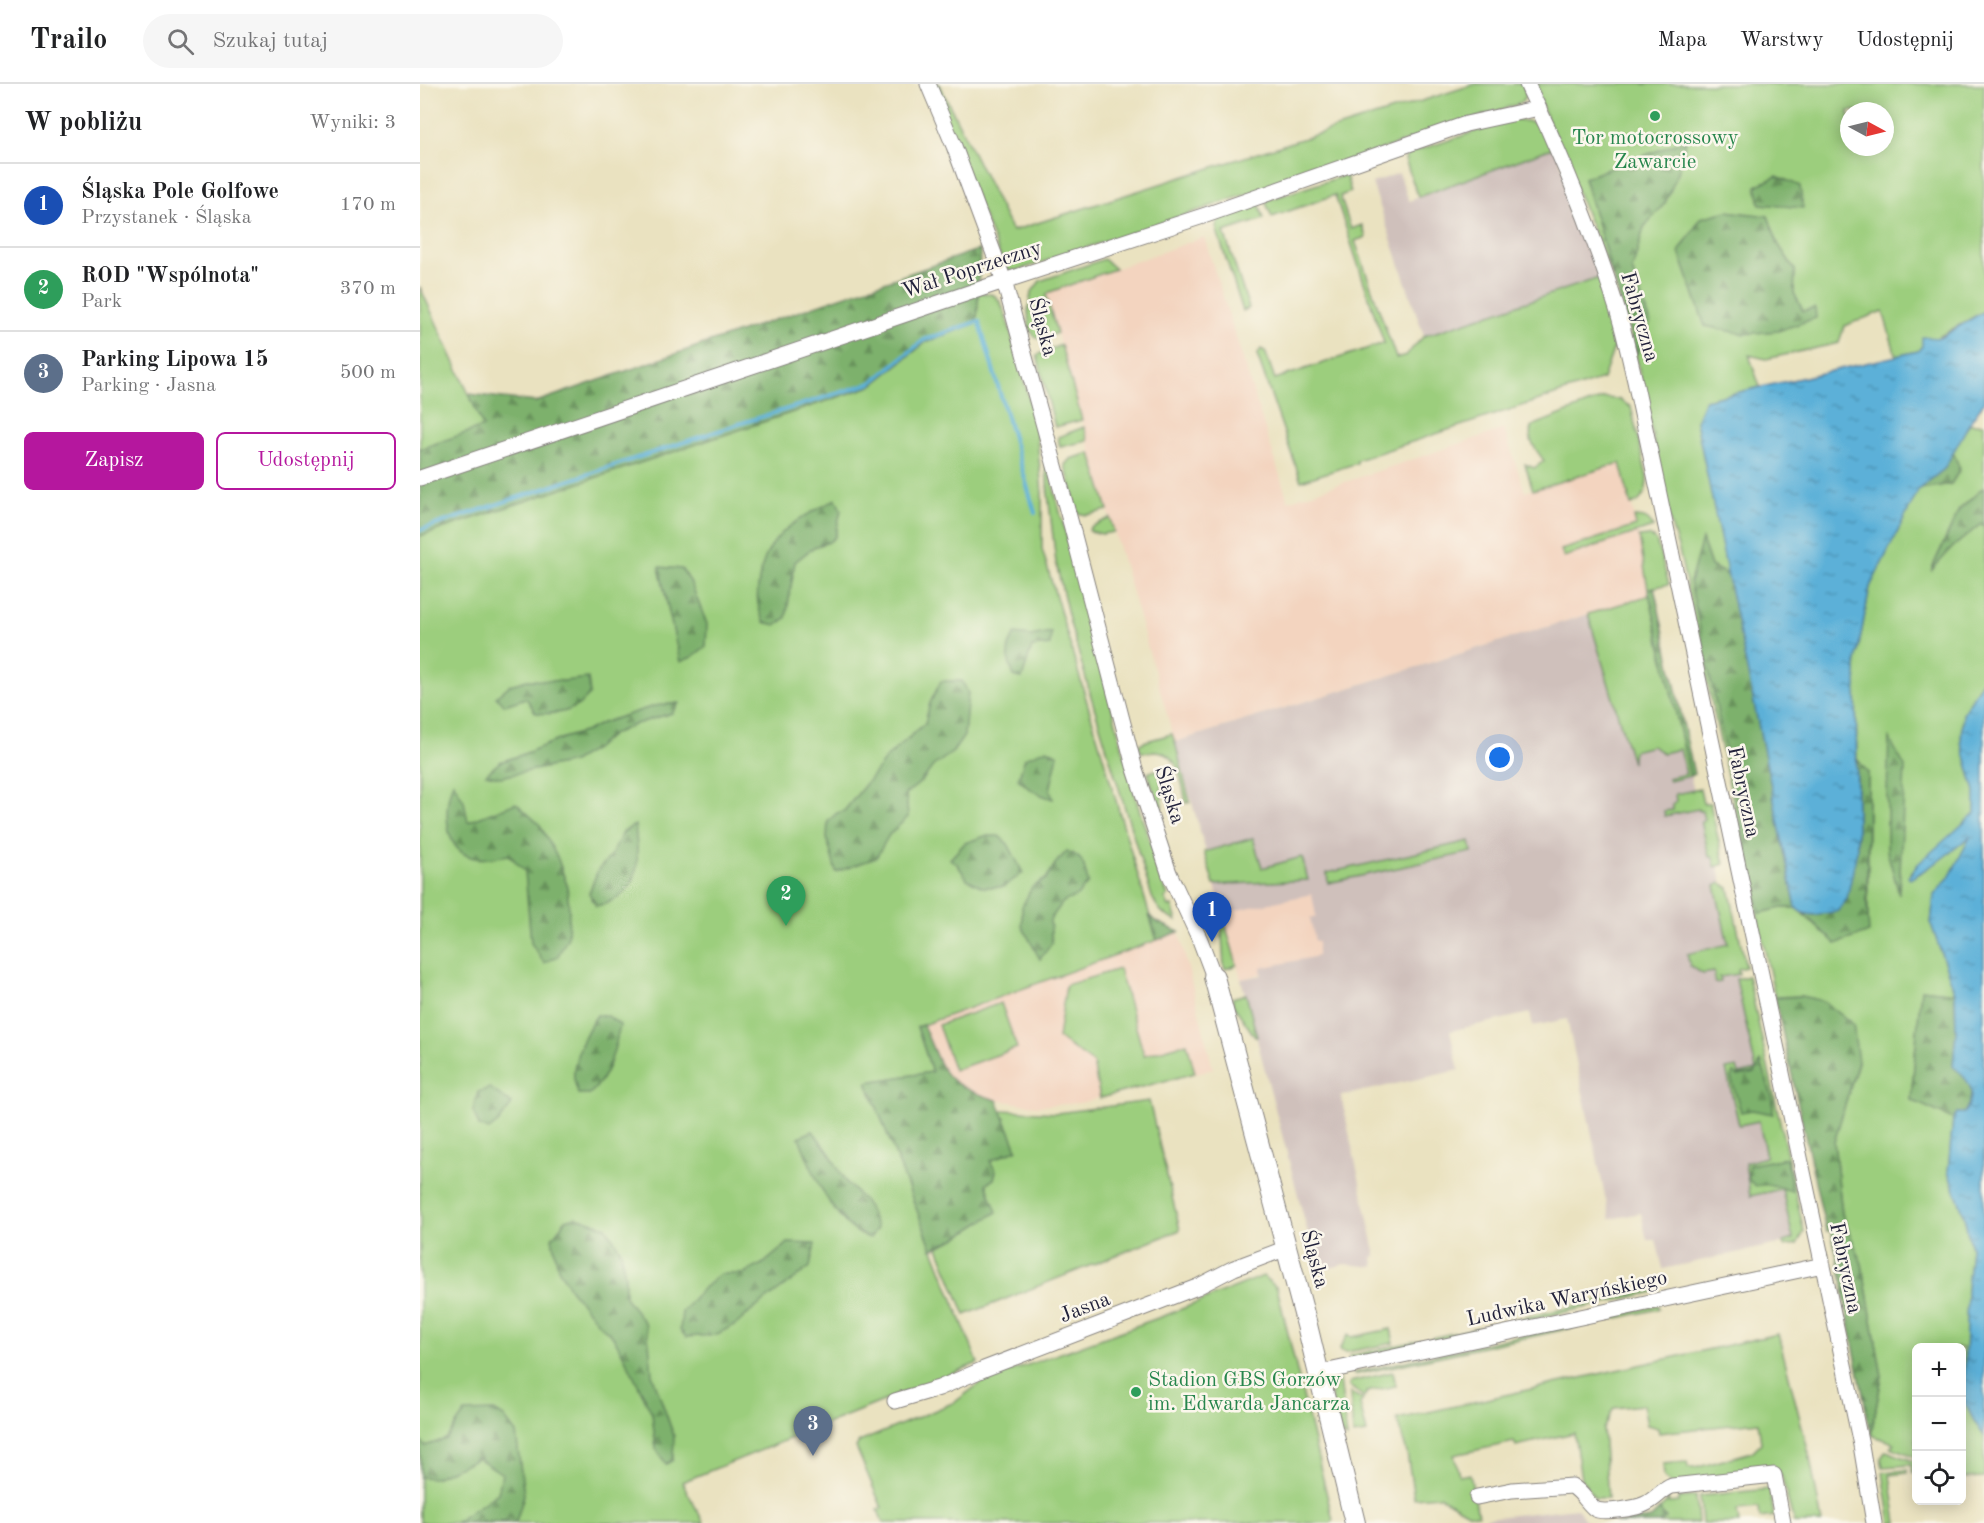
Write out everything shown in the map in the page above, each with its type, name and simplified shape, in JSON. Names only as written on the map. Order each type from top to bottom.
[{"type":"street","name":"Śląska","points":[[928,84],[958,155],[1004,281],[1071,524],[1134,766],[1169,873],[1200,940],[1214,977],[1287,1248],[1355,1523]]},
{"type":"street","name":"Fabryczna","points":[[1527,84],[1571,180],[1601,259],[1617,308],[1635,381],[1823,1265],[1867,1476],[1874,1523]]},
{"type":"street","name":"Wał Poprzeczny","points":[[420,478],[1206,215],[1466,124],[1539,108]]},
{"type":"street","name":"Jasna","points":[[895,1401],[939,1388],[1197,1287],[1234,1268],[1287,1248]]},
{"type":"street","name":"Ludwika Waryńskiego","points":[[1319,1373],[1823,1265]]},
{"type":"street","points":[[1477,1497],[1512,1490],[1572,1486],[1582,1493],[1600,1517],[1638,1507],[1672,1486],[1774,1475],[1783,1523]]},
{"type":"shaded area","points":[[1555,147],[1602,277],[1424,336],[1372,183],[1399,173],[1409,201]]},
{"type":"shaded area","points":[[1204,237],[1288,501],[1504,429],[1525,492],[1620,462],[1637,526],[1650,595],[1175,742],[1046,295]]},
{"type":"shaded area","points":[[1650,595],[1697,805],[1705,803],[1723,887],[1718,888],[1796,1240],[1663,1269],[1656,1240],[1647,1240],[1641,1213],[1610,1219],[1567,1019],[1533,1026],[1530,1013],[1450,1031],[1459,1070],[1341,1096],[1376,1256],[1373,1257],[1374,1267],[1345,1264],[1318,1271],[1241,979],[1262,975],[1261,968],[1318,956],[1318,941],[1315,941],[1310,918],[1316,916],[1312,894],[1223,913],[1175,742]]},
{"type":"shaded area","points":[[1315,880],[1331,956],[1241,979],[1214,885]]},
{"type":"shaded area","points":[[1179,932],[1213,1069],[1080,1103],[1036,1106],[997,1100],[973,1093],[952,1082],[942,1070],[923,1025]]},
{"type":"shaded area","points":[[1577,1508],[1587,1523],[1487,1523],[1486,1518]]},
{"type":"green space","points":[[929,84],[939,84],[1012,231],[1475,84],[1523,84],[1526,96],[1522,102],[1515,105],[1016,271],[1010,271],[1004,265]]},
{"type":"green space","points":[[1533,84],[1984,84],[1984,311],[1922,346],[1918,351],[1896,356],[1883,311],[1844,326],[1839,343],[1766,359],[1749,355],[1760,387],[1705,400],[1696,421],[1728,575],[1711,566],[1702,540],[1760,913],[1781,908],[1796,908],[1836,944],[1868,932],[1868,773],[1857,759],[1856,661],[1870,587],[1919,489],[1951,484],[1960,469],[1953,452],[1969,424],[1984,424],[1984,487],[1959,510],[1932,568],[1981,523],[1984,526],[1984,678],[1963,714],[1961,742],[1975,791],[1975,813],[1910,873],[1911,878],[1936,863],[1971,836],[1950,876],[1934,895],[1931,924],[1955,993],[1921,989],[1911,1099],[1953,1119],[1948,1172],[1963,1212],[1971,1248],[1966,1343],[1912,1343],[1912,1455],[1890,1447],[1894,1443],[1871,1435],[1882,1376],[1862,1264],[1842,1214],[1834,1142],[1858,1062],[1801,996],[1775,997],[1636,355],[1650,323],[1632,270],[1644,227],[1665,203],[1686,141],[1584,178],[1616,286]],"holes":[[[1768,216],[1778,244],[1795,270],[1794,293],[1803,311],[1705,326],[1680,251]]]},
{"type":"green space","points":[[1513,119],[1529,121],[1539,126],[1555,147],[1418,197],[1405,159],[1407,154]]},
{"type":"green space","points":[[1686,140],[1678,173],[1665,203],[1644,227],[1632,270],[1650,323],[1636,355],[1584,178]]},
{"type":"green space","points":[[1346,175],[1351,192],[1340,196],[1351,229],[1362,225],[1366,237],[1355,241],[1396,358],[1406,355],[1424,336],[1602,277],[1615,332],[1614,347],[1603,379],[1357,460],[1357,463],[1301,481],[1257,355],[1261,349],[1265,351],[1275,379],[1384,343],[1335,195],[1272,217],[1266,203],[1268,200]]},
{"type":"green space","points":[[1777,176],[1800,186],[1803,208],[1760,204],[1756,186]]},
{"type":"green space","points":[[1259,203],[1264,219],[1224,232],[1249,308],[1243,311],[1217,231],[1217,224],[1222,215]]},
{"type":"green space","points":[[1727,211],[1768,216],[1778,244],[1795,270],[1794,293],[1803,311],[1815,308],[1816,318],[1778,331],[1744,334],[1705,326],[1679,252],[1701,218]]},
{"type":"green space","points":[[980,249],[977,323],[926,342],[871,386],[420,536],[420,449],[483,427],[469,394],[536,402]]},
{"type":"green space","points":[[1104,259],[1115,269],[1046,295],[1057,333],[1040,339],[1034,336],[1029,327],[1028,311],[1031,293],[1040,281]]},
{"type":"green space","points":[[420,287],[484,427],[420,449]]},
{"type":"green space","points":[[978,292],[994,295],[1001,303],[1009,326],[1036,425],[1042,493],[1042,549],[1157,940],[917,1027],[932,1072],[867,1082],[978,1363],[682,1482],[704,1523],[420,1523],[420,536],[871,386],[926,342],[977,323]]},
{"type":"green space","points":[[1061,345],[1082,420],[1055,427],[1037,355]]},
{"type":"green space","points":[[1603,398],[1618,399],[1631,407],[1647,477],[1646,490],[1642,497],[1631,505],[1620,463],[1533,490],[1525,464],[1534,468],[1544,461],[1531,440],[1532,426]]},
{"type":"green space","points":[[1084,427],[1088,441],[1060,447],[1058,437]]},
{"type":"green space","points":[[1953,452],[1960,469],[1951,484],[1919,489],[1944,469]]},
{"type":"green space","points":[[1091,453],[1108,510],[1087,515],[1078,513],[1065,465],[1070,459]]},
{"type":"green space","points":[[1047,463],[1138,806],[1156,859],[1153,860],[1168,896],[1165,898],[1169,907],[1172,906],[1177,921],[1162,912],[1152,897],[1070,623],[1056,563]]},
{"type":"green space","points":[[1984,487],[1984,526],[1981,524],[1953,547],[1931,571],[1959,510]]},
{"type":"green space","points":[[836,499],[841,510],[835,537],[829,542],[814,547],[795,562],[786,618],[776,625],[764,622],[758,601],[758,591],[768,550],[776,539],[796,521]]},
{"type":"green space","points":[[1634,517],[1645,519],[1653,527],[1564,557],[1561,550],[1636,526]]},
{"type":"green space","points":[[1110,518],[1114,532],[1102,534],[1089,531],[1090,527]]},
{"type":"green space","points":[[1649,536],[1656,540],[1669,584],[1648,589],[1639,537]]},
{"type":"green space","points":[[1702,539],[1711,566],[1728,575],[1796,908],[1781,908],[1760,913],[1690,582]]},
{"type":"green space","points":[[659,567],[682,569],[690,581],[707,624],[706,646],[692,657],[680,662]]},
{"type":"green space","points":[[1654,587],[1694,774],[1690,776],[1648,589]]},
{"type":"green space","points":[[1650,595],[1690,776],[1669,781],[1668,778],[1686,774],[1680,749],[1663,753],[1652,746],[1633,751],[1632,763],[1588,614]]},
{"type":"green space","points":[[1051,632],[1050,645],[1032,647],[1022,678],[1014,676],[1008,654],[1015,634],[1031,636]]},
{"type":"green space","points":[[588,678],[590,694],[579,705],[559,713],[536,713],[526,698],[505,705],[496,697],[510,685],[527,680],[564,681]]},
{"type":"green space","points":[[941,681],[962,681],[968,693],[964,736],[953,752],[933,766],[922,781],[906,794],[908,817],[889,835],[876,858],[836,872],[827,839],[828,821],[837,813],[844,811],[888,756],[925,723],[930,703]]},
{"type":"green space","points":[[679,703],[672,713],[613,734],[595,749],[573,762],[500,777],[486,774],[500,762],[587,731],[602,723],[654,706]]},
{"type":"green space","points":[[1172,734],[1190,802],[1186,803],[1181,779],[1170,757],[1156,751],[1141,752],[1139,745]]},
{"type":"green space","points":[[1889,738],[1905,767],[1899,894],[1887,851]]},
{"type":"green space","points":[[1047,749],[1058,755],[1050,790],[1053,799],[1034,791],[1018,779],[1025,758]]},
{"type":"green space","points":[[1857,759],[1868,773],[1867,904],[1869,932],[1836,944],[1804,914],[1821,915],[1857,851]]},
{"type":"green space","points":[[1155,770],[1160,773],[1161,777],[1163,808],[1158,806],[1148,773]]},
{"type":"green space","points":[[453,782],[464,801],[468,822],[516,803],[540,825],[558,859],[567,885],[568,937],[558,956],[544,963],[531,943],[525,871],[509,855],[488,858],[471,857],[458,849],[453,841],[449,832],[447,811]]},
{"type":"green space","points":[[1700,789],[1703,803],[1710,803],[1724,864],[1715,867],[1713,857],[1709,857],[1701,821],[1704,820],[1702,811],[1698,809],[1665,816],[1664,811],[1673,810],[1672,804],[1676,801],[1675,794]]},
{"type":"green space","points":[[635,825],[637,864],[635,876],[630,886],[622,894],[596,906],[589,893],[598,870],[610,857],[624,831]]},
{"type":"green space","points":[[985,836],[999,836],[1008,844],[1023,873],[1003,887],[982,887],[967,879],[957,864],[950,859],[965,843]]},
{"type":"green space","points":[[1253,838],[1262,868],[1302,857],[1308,880],[1214,885],[1204,852]]},
{"type":"green space","points":[[1470,841],[1472,852],[1328,883],[1327,873]]},
{"type":"green space","points":[[1067,851],[1077,856],[1083,863],[1088,883],[1077,896],[1063,902],[1050,920],[1052,943],[1040,959],[1022,926],[1022,907],[1032,887],[1046,879],[1055,864]]},
{"type":"green space","points":[[1721,883],[1729,888],[1746,967],[1738,969],[1739,974],[1720,977],[1721,982],[1715,983],[1714,972],[1703,974],[1690,966],[1687,954],[1728,944],[1715,886]]},
{"type":"green space","points":[[1220,906],[1237,965],[1225,969],[1224,967]]},
{"type":"green space","points":[[1149,915],[1155,921],[1179,932],[1157,940]]},
{"type":"green space","points":[[1119,969],[1144,1055],[1187,1043],[1195,1073],[1100,1098],[1093,1063],[1058,1038],[1066,985]]},
{"type":"green space","points":[[1748,976],[1804,1232],[1797,1244],[1784,1246],[1783,1242],[1793,1239],[1782,1189],[1750,1196],[1745,1163],[1766,1157],[1759,1121],[1739,1125],[1726,1069],[1737,1067],[1739,1074],[1756,1070],[1736,979]]},
{"type":"green space","points":[[1921,989],[1955,993],[1956,1031],[1953,1066],[1968,1082],[1971,1099],[1964,1113],[1957,1113],[1953,1119],[1911,1100]]},
{"type":"green space","points":[[1246,994],[1257,1037],[1234,1006],[1232,998]]},
{"type":"green space","points":[[1801,996],[1823,1001],[1853,1024],[1858,1062],[1834,1142],[1842,1214],[1862,1264],[1882,1376],[1871,1435],[1842,1277],[1831,1231],[1826,1231],[1775,998]]},
{"type":"green space","points":[[1001,1003],[1017,1048],[954,1070],[938,1025]]},
{"type":"green space","points":[[597,1015],[608,1016],[620,1025],[616,1044],[607,1070],[597,1086],[590,1094],[578,1094],[574,1079],[575,1063],[584,1037]]},
{"type":"green space","points":[[923,1025],[947,1075],[965,1088],[997,1100],[1017,1149],[990,1161],[996,1171],[994,1179],[986,1184],[997,1212],[956,1238],[932,1249],[867,1082],[932,1072],[917,1027]]},
{"type":"green space","points":[[1761,1061],[1773,1101],[1773,1114],[1752,1110],[1741,1112],[1731,1078],[1733,1072],[1738,1076],[1755,1073]]},
{"type":"green space","points":[[490,1088],[512,1104],[498,1123],[489,1130],[479,1126],[473,1111],[478,1092]]},
{"type":"green space","points":[[1149,1101],[1180,1230],[965,1315],[938,1247],[996,1212],[986,1183],[990,1161],[1017,1149],[1001,1110],[1057,1113]]},
{"type":"green space","points":[[813,1131],[846,1182],[866,1203],[877,1228],[870,1238],[857,1232],[845,1222],[817,1180],[799,1137]]},
{"type":"green space","points":[[1786,1158],[1792,1191],[1771,1185],[1755,1186],[1748,1179],[1749,1165]]},
{"type":"green space","points":[[576,1217],[606,1227],[621,1251],[625,1297],[645,1323],[652,1374],[674,1436],[673,1460],[666,1464],[656,1449],[652,1414],[614,1338],[599,1324],[570,1289],[558,1268],[552,1238],[566,1220]]},
{"type":"green space","points":[[788,1243],[815,1244],[810,1267],[737,1324],[715,1335],[686,1337],[680,1330],[682,1312],[698,1293],[720,1274],[743,1274],[764,1263]]},
{"type":"green space","name":"Stadion GBS Gorzów im. Edwarda Jancarza","points":[[1263,1276],[1277,1288],[1333,1520],[1331,1523],[883,1523],[878,1510],[882,1508],[856,1447],[859,1442],[955,1402],[983,1381],[1169,1314]]},
{"type":"green space","points":[[1658,1288],[1659,1291],[1350,1360],[1349,1356]]},
{"type":"green space","points":[[1658,1305],[1659,1309],[1354,1375],[1353,1373]]},
{"type":"green space","points":[[1391,1329],[1394,1343],[1347,1352],[1341,1351],[1340,1348],[1348,1334],[1352,1337]]},
{"type":"green space","points":[[1778,1334],[1810,1458],[1822,1523],[1794,1523],[1781,1474],[1672,1486],[1664,1477],[1663,1464],[1687,1462],[1688,1468],[1695,1468],[1752,1452],[1761,1443],[1758,1422],[1659,1433],[1658,1428],[1647,1425],[1643,1405],[1614,1408],[1603,1429],[1608,1498],[1595,1498],[1581,1479],[1574,1433],[1516,1446],[1514,1442],[1454,1455],[1459,1476],[1470,1474],[1478,1515],[1470,1514],[1439,1496],[1414,1498],[1407,1453],[1397,1419]]},
{"type":"green space","points":[[1393,1372],[1396,1386],[1367,1392],[1364,1397],[1349,1386],[1350,1382]]},
{"type":"green space","points":[[1340,1379],[1347,1438],[1341,1435],[1331,1395],[1336,1382]]},
{"type":"green space","points":[[1350,1393],[1363,1399],[1360,1404],[1367,1433],[1353,1435]]},
{"type":"green space","points":[[1966,1404],[1984,1436],[1984,1477],[1966,1478]]},
{"type":"green space","points":[[494,1411],[504,1417],[516,1433],[524,1495],[516,1522],[456,1522],[498,1493],[502,1474],[478,1458],[435,1478],[420,1477],[420,1440],[425,1446],[446,1439],[465,1412]]},
{"type":"green space","points":[[1886,1451],[1912,1461],[1912,1472],[1911,1465],[1883,1467],[1881,1458]]},
{"type":"green space","points":[[1907,1470],[1907,1473],[1890,1475],[1897,1523],[1891,1523],[1883,1472]]},
{"type":"green space","points":[[1769,1489],[1774,1516],[1760,1518],[1759,1508],[1737,1510],[1739,1523],[1702,1523],[1700,1496]]},
{"type":"green space","points":[[1667,1493],[1669,1503],[1679,1502],[1679,1498],[1696,1496],[1698,1523],[1659,1523],[1666,1518],[1659,1510],[1668,1501],[1663,1495]]},
{"type":"green space","points":[[1659,1510],[1666,1518],[1659,1523],[1615,1523],[1651,1518]]},
{"type":"water","points":[[1984,311],[1984,402],[1944,469],[1919,489],[1870,587],[1856,661],[1857,851],[1847,899],[1838,911],[1816,915],[1806,914],[1796,908],[1696,421],[1705,400],[1918,351],[1922,346],[1922,337],[1940,338]]},
{"type":"water","points":[[1984,678],[1984,1436],[1966,1405],[1967,1290],[1971,1248],[1963,1212],[1948,1171],[1953,1119],[1957,1113],[1964,1113],[1971,1098],[1971,1092],[1968,1082],[1953,1066],[1956,1031],[1955,993],[1931,924],[1934,895],[1950,876],[1970,837],[1936,863],[1910,879],[1908,877],[1918,864],[1975,813],[1975,791],[1961,742],[1963,714]]},
{"type":"waterway","points":[[420,530],[742,423],[871,383],[924,340],[979,321],[1035,513]]},
{"type":"place","name":"Tor motocrossowy Zawarcie","points":[[1655,116]]},
{"type":"place","name":"ROD \"Wspólnota\"","points":[[786,926]]},
{"type":"place","name":"Śląska Pole Golfowe","points":[[1212,942]]},
{"type":"place","name":"Stadion GBS Gorzów im. Edwarda Jancarza","points":[[1136,1392]]},
{"type":"place","name":"Parking Lipowa 15","points":[[813,1456]]}]
